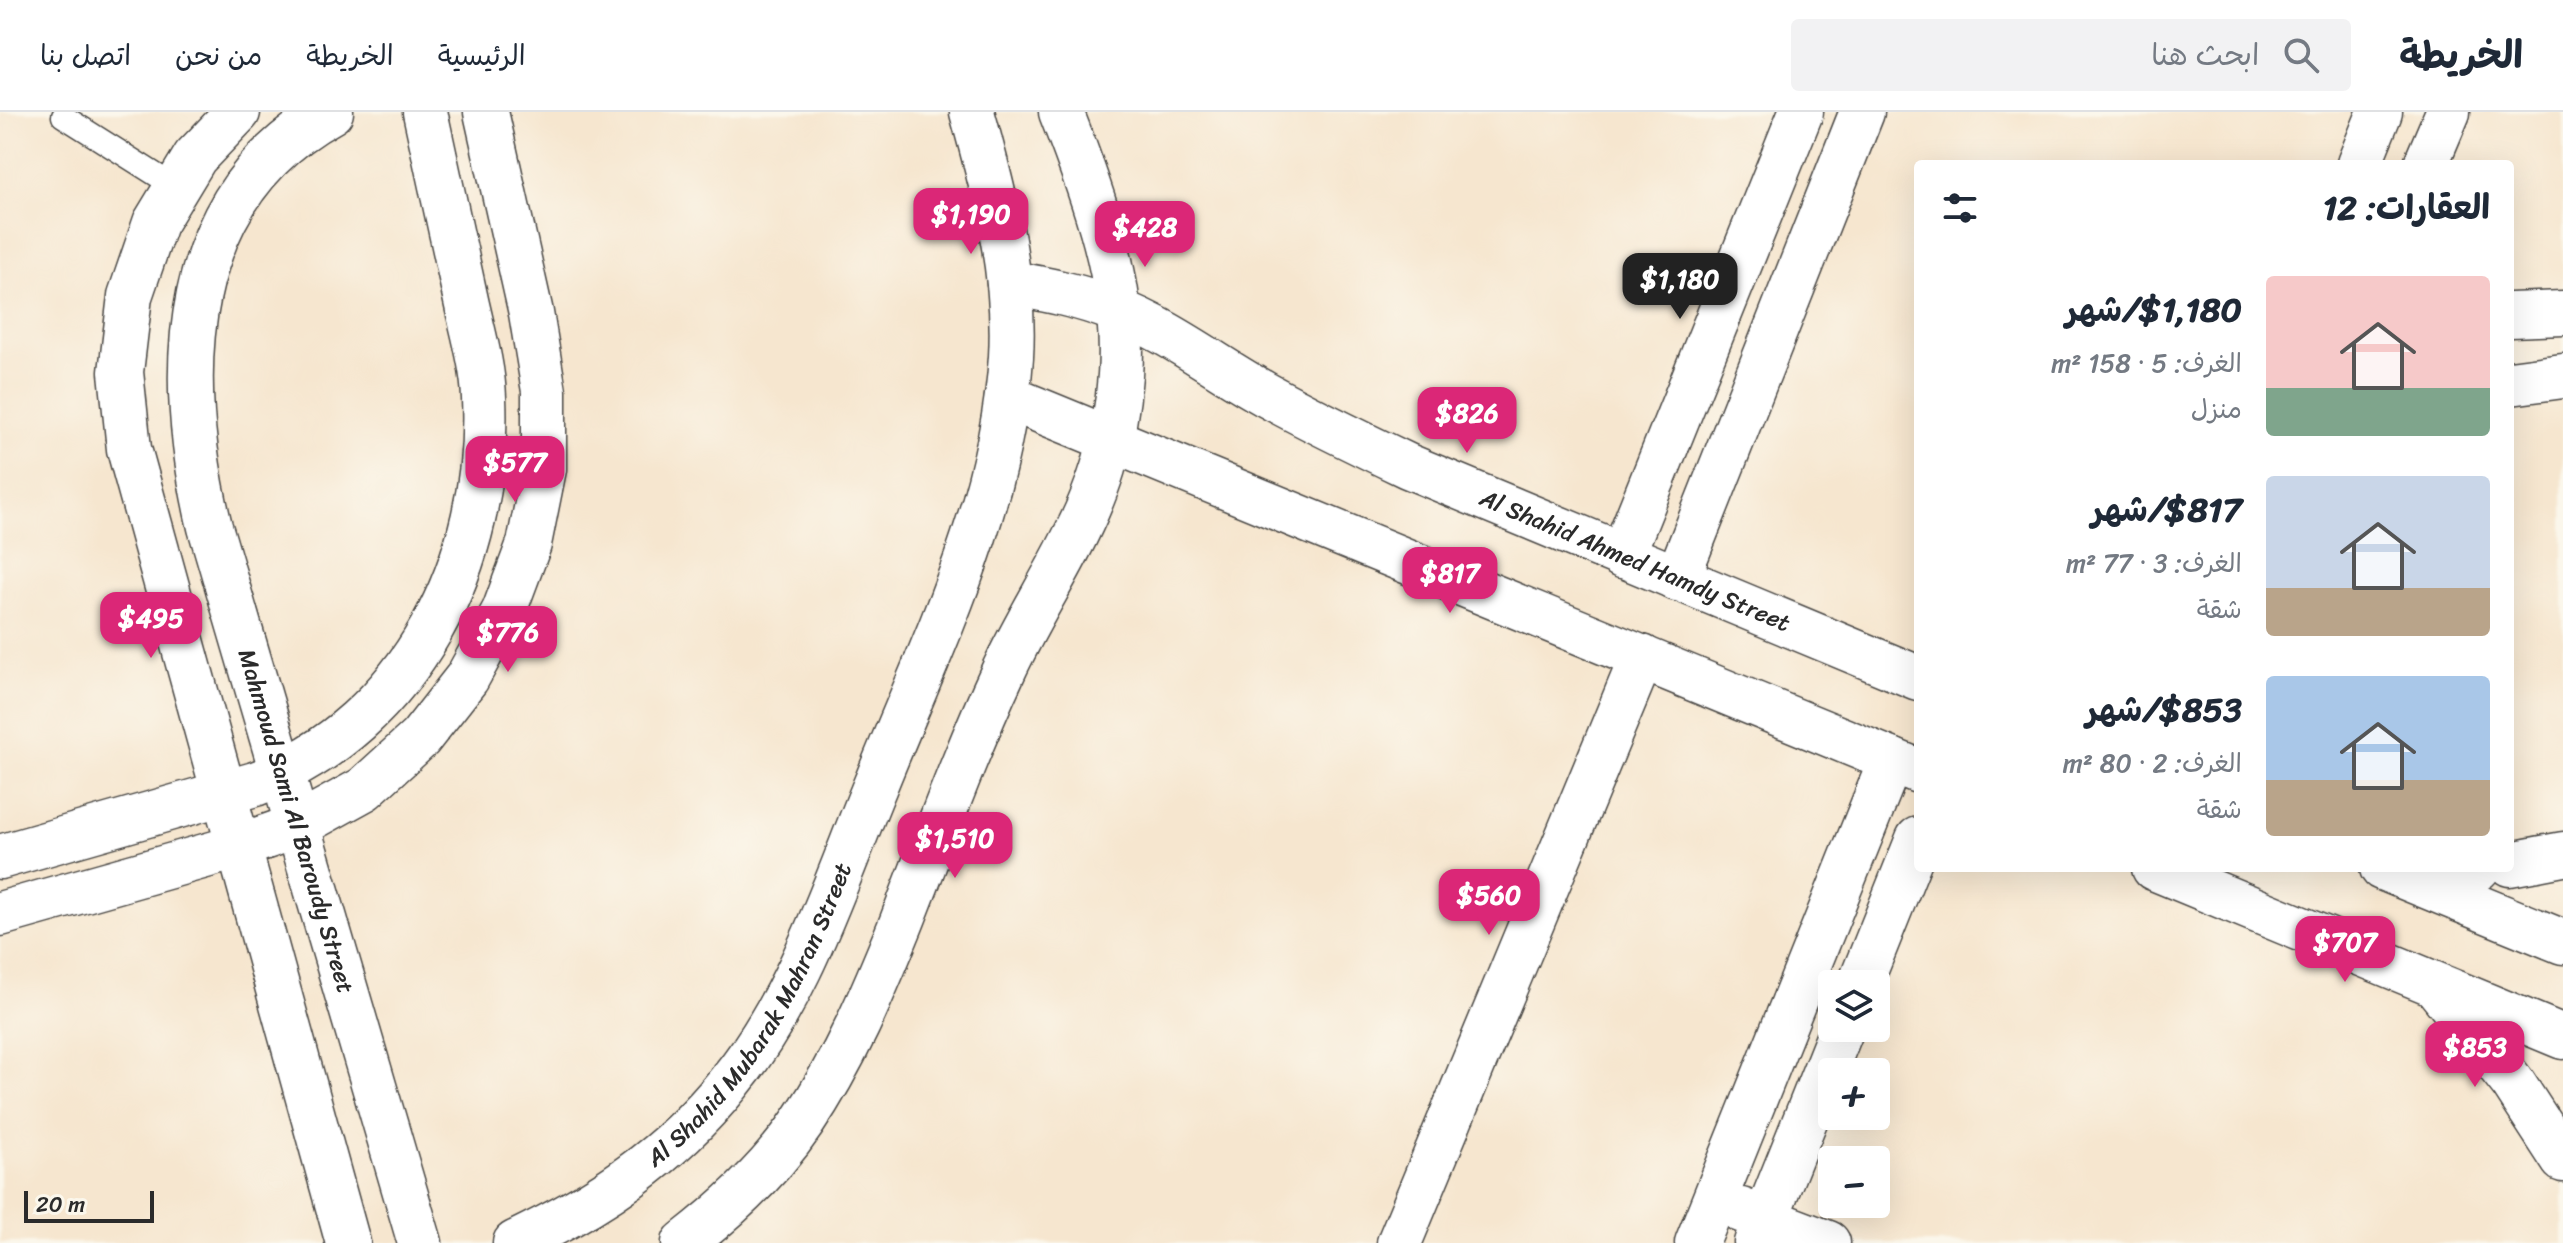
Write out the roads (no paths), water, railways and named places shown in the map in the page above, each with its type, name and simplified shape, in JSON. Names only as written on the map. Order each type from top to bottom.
[{"type":"street","points":[[238,112],[195,157],[155,223],[130,296],[121,372],[129,449],[348,1243]]},
{"type":"street","name":"Mahmoud Sami Al Baroudy Street","points":[[331,112],[309,124],[264,163],[228,211],[204,265],[193,316],[191,423],[197,476],[210,527],[420,1243]]},
{"type":"street","points":[[0,857],[224,794],[282,774],[336,741],[382,698],[420,648],[451,593],[472,533],[483,472],[484,395],[425,112]]},
{"type":"street","points":[[0,914],[237,847],[297,826],[364,789],[420,738],[467,678],[504,611],[529,544],[544,469],[544,391],[531,313],[486,112]]},
{"type":"street","name":"Al Shahid Mubarak Mahran Street","points":[[515,1243],[568,1218],[627,1181],[681,1135],[728,1084],[769,1027],[802,965],[949,606],[987,490],[1001,432],[1007,397],[1011,320],[1001,227],[972,112]]},
{"type":"street","points":[[684,1243],[748,1187],[802,1125],[845,1055],[1002,673],[1087,510],[1103,468],[1120,376],[1121,333],[1110,266],[1096,210],[1061,112]]},
{"type":"street","points":[[1677,579],[1862,112]]},
{"type":"street","points":[[2361,160],[2380,112]]},
{"type":"street","points":[[2428,160],[2448,112]]},
{"type":"street","points":[[1622,556],[1794,115]]},
{"type":"street","name":"Al Shahid Ahmed Hamdy Street","points":[[1009,283],[1045,289],[1118,310],[1157,329],[1264,394],[1335,432],[1472,494],[1914,676]]},
{"type":"street","points":[[2514,315],[2563,313]]},
{"type":"street","points":[[2514,382],[2563,376]]},
{"type":"street","points":[[1007,397],[1905,766],[1697,1243]]},
{"type":"street","points":[[483,472],[544,469]]},
{"type":"street","points":[[1399,1243],[1642,657]]},
{"type":"street","points":[[1866,970],[1914,849]]},
{"type":"street","points":[[2514,863],[2563,854]]},
{"type":"street","points":[[2164,872],[2563,1037]]},
{"type":"street","points":[[2392,872],[2563,942]]},
{"type":"street","points":[[2434,984],[2513,1083],[2563,1160]]},
{"type":"street","points":[[1761,1231],[1836,1042]]},
{"type":"street","points":[[1714,1199],[1761,1231],[1828,1243]]},
{"type":"lane","points":[[63,116],[177,188]]}]
